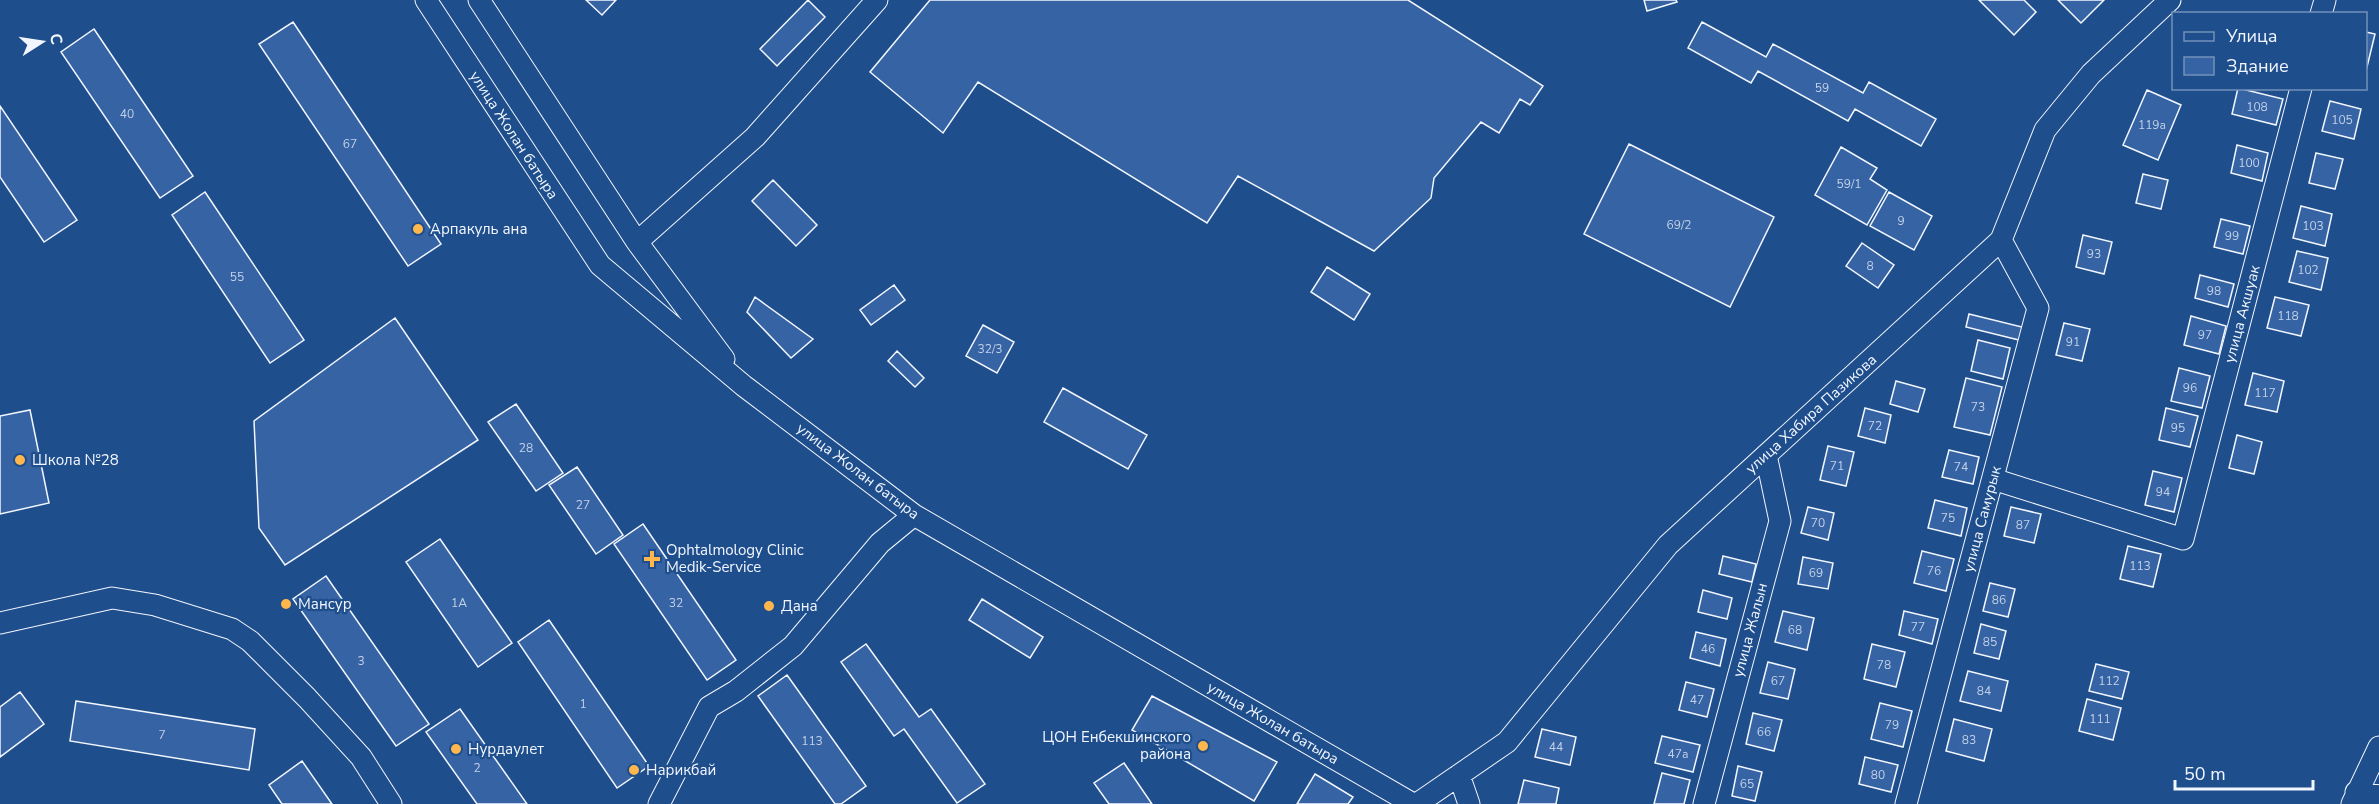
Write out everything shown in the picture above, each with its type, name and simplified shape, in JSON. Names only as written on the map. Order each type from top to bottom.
[{"type":"street","name":"улица Жолан батыра","points":[[426,0],[600,265],[744,386],[914,515],[1413,804]]},
{"type":"street","points":[[479,0],[637,242],[744,386]]},
{"type":"street","points":[[637,242],[754,137],[877,0]]},
{"type":"street","name":"улица Хабира Пазикова","points":[[1417,804],[1507,742],[1668,545],[2001,240],[2045,130],[2091,74],[2170,0]]},
{"type":"street","name":"улица Акшуак","points":[[1993,479],[2183,539],[2300,90]]},
{"type":"street","name":"улица Самурык","points":[[1906,804],[2038,308],[2001,240]]},
{"type":"street","name":"улица Жалын","points":[[1704,804],[1780,521],[1766,455]]},
{"type":"street","points":[[659,804],[709,707],[736,691],[794,646],[880,543],[914,515]]},
{"type":"street","points":[[0,623],[112,598],[155,605],[232,629],[250,641],[308,698],[361,757],[391,804]]},
{"type":"street","points":[[2354,798],[2379,747]]},
{"type":"street","points":[[1459,775],[1469,804]]},
{"type":"street","points":[[2354,798],[2379,796]]},
{"type":"building","points":[[586,0],[616,0],[602,15]]},
{"type":"building","points":[[808,0],[825,17],[777,66],[760,49]]},
{"type":"building","points":[[930,0],[1408,0],[1543,86],[1530,105],[1520,99],[1499,133],[1481,122],[1434,178],[1431,198],[1374,251],[1238,176],[1207,223],[978,82],[943,133],[870,72]]},
{"type":"building","points":[[1644,0],[1676,0],[1677,2],[1647,11]]},
{"type":"building","points":[[1979,0],[2024,0],[2036,12],[2014,35]]},
{"type":"building","points":[[2058,0],[2104,0],[2081,23]]},
{"type":"building","points":[[293,22],[441,244],[408,266],[259,44]]},
{"type":"building","points":[[1702,22],[1766,57],[1773,44],[1863,93],[1869,82],[1936,119],[1921,146],[1855,109],[1848,121],[1758,71],[1751,83],[1688,48]]},
{"type":"building","points":[[94,29],[193,176],[160,198],[61,52]]},
{"type":"building","points":[[2367,32],[2375,34],[2367,67]]},
{"type":"building","points":[[2147,90],[2181,105],[2158,160],[2123,145]]},
{"type":"building","points":[[2238,90],[2283,99],[2276,125],[2232,114]]},
{"type":"building","points":[[2330,101],[2361,109],[2354,139],[2322,131]]},
{"type":"building","points":[[0,106],[77,220],[44,242],[0,177]]},
{"type":"building","points":[[1629,144],[1774,217],[1730,307],[1584,234]]},
{"type":"building","points":[[2237,145],[2268,153],[2262,181],[2231,173]]},
{"type":"building","points":[[1841,147],[1877,168],[1870,179],[1887,190],[1867,225],[1815,195]]},
{"type":"building","points":[[2316,153],[2343,159],[2335,189],[2309,183]]},
{"type":"building","points":[[2143,174],[2168,180],[2161,209],[2136,203]]},
{"type":"building","points":[[773,180],[817,225],[796,246],[752,201]]},
{"type":"building","points":[[205,192],[304,340],[270,363],[172,215]]},
{"type":"building","points":[[1889,192],[1932,216],[1914,250],[1870,226]]},
{"type":"building","points":[[2301,206],[2332,214],[2325,246],[2293,238]]},
{"type":"building","points":[[2221,219],[2250,226],[2243,254],[2214,247]]},
{"type":"building","points":[[2083,235],[2112,242],[2104,274],[2076,267]]},
{"type":"building","points":[[1862,243],[1894,265],[1878,288],[1846,266]]},
{"type":"building","points":[[2297,251],[2328,258],[2321,290],[2289,282]]},
{"type":"building","points":[[1327,267],[1370,294],[1354,320],[1311,292]]},
{"type":"building","points":[[2200,275],[2234,284],[2228,307],[2195,298]]},
{"type":"building","points":[[894,285],[905,300],[871,325],[860,310]]},
{"type":"building","points":[[755,297],[813,339],[791,358],[747,312]]},
{"type":"building","points":[[2275,297],[2309,305],[2301,336],[2267,328]]},
{"type":"building","points":[[1969,314],[2026,328],[2023,341],[1966,327]]},
{"type":"building","points":[[2191,316],[2226,326],[2219,354],[2184,345]]},
{"type":"building","points":[[395,318],[478,440],[285,565],[259,528],[254,421]]},
{"type":"building","points":[[2064,323],[2090,329],[2082,361],[2056,355]]},
{"type":"building","points":[[983,325],[1014,342],[997,373],[966,356]]},
{"type":"building","points":[[1978,340],[2010,348],[2003,379],[1971,371]]},
{"type":"building","points":[[897,351],[924,378],[915,387],[888,361]]},
{"type":"building","points":[[2179,368],[2210,376],[2202,408],[2171,401]]},
{"type":"building","points":[[2253,373],[2284,381],[2277,412],[2245,405]]},
{"type":"building","points":[[1966,378],[2002,387],[1990,435],[1954,427]]},
{"type":"building","points":[[1896,381],[1925,389],[1918,412],[1890,404]]},
{"type":"building","points":[[1063,388],[1147,435],[1128,469],[1044,422]]},
{"type":"building","points":[[516,404],[563,473],[536,491],[488,422]]},
{"type":"building","points":[[1865,408],[1891,415],[1885,443],[1858,436]]},
{"type":"building","points":[[2166,408],[2198,416],[2190,447],[2159,440]]},
{"type":"building","name":"Школа №28","points":[[30,410],[49,503],[0,514],[0,416]]},
{"type":"building","points":[[2237,435],[2262,442],[2254,474],[2229,468]]},
{"type":"building","points":[[1828,446],[1854,452],[1846,486],[1820,480]]},
{"type":"building","points":[[1949,450],[1979,457],[1973,484],[1942,477]]},
{"type":"building","points":[[577,467],[623,535],[596,554],[549,485]]},
{"type":"building","points":[[2153,471],[2182,478],[2174,512],[2145,505]]},
{"type":"building","points":[[1935,500],[1967,508],[1961,536],[1928,528]]},
{"type":"building","points":[[1808,507],[1834,513],[1828,540],[1801,533]]},
{"type":"building","points":[[2011,507],[2041,514],[2034,543],[2004,536]]},
{"type":"building","points":[[643,524],[736,660],[707,680],[614,544]]},
{"type":"building","points":[[440,539],[512,643],[478,667],[406,562]]},
{"type":"building","points":[[2128,546],[2161,554],[2153,587],[2120,579]]},
{"type":"building","points":[[1922,551],[1954,559],[1946,591],[1914,583]]},
{"type":"building","points":[[1723,556],[1756,564],[1752,582],[1719,574]]},
{"type":"building","points":[[1803,557],[1833,563],[1828,589],[1798,584]]},
{"type":"building","points":[[326,576],[429,724],[396,746],[293,599]]},
{"type":"building","points":[[1990,583],[2015,589],[2008,617],[1983,611]]},
{"type":"building","points":[[1703,590],[1732,598],[1727,619],[1698,612]]},
{"type":"building","points":[[982,599],[1043,637],[1030,658],[969,620]]},
{"type":"building","points":[[1783,611],[1814,618],[1807,650],[1775,642]]},
{"type":"building","points":[[1904,611],[1938,619],[1932,644],[1899,635]]},
{"type":"building","points":[[549,620],[649,766],[617,788],[518,642]]},
{"type":"building","points":[[1981,624],[2006,631],[1999,659],[1974,653]]},
{"type":"building","points":[[1696,632],[1726,639],[1720,666],[1690,658]]},
{"type":"building","points":[[866,644],[919,717],[931,709],[985,784],[957,803],[904,729],[894,736],[841,662]]},
{"type":"building","points":[[1872,644],[1905,652],[1896,687],[1864,679]]},
{"type":"building","points":[[1768,662],[1795,669],[1788,699],[1760,693]]},
{"type":"building","points":[[2096,664],[2129,672],[2122,699],[2089,691]]},
{"type":"building","points":[[1968,671],[2008,681],[2001,711],[1960,701]]},
{"type":"building","points":[[787,675],[866,786],[841,804],[835,804],[758,696]]},
{"type":"building","points":[[1686,682],[1714,689],[1707,717],[1679,710]]},
{"type":"building","points":[[20,692],[44,724],[0,757],[0,707]]},
{"type":"building","name":"ЦОН Енбекшинского района","points":[[1152,696],[1277,762],[1254,801],[1132,730]]},
{"type":"building","points":[[2087,699],[2121,708],[2113,740],[2079,731]]},
{"type":"building","points":[[76,701],[255,729],[249,770],[70,741]]},
{"type":"building","points":[[1880,703],[1912,711],[1903,747],[1871,739]]},
{"type":"building","points":[[460,709],[527,804],[477,804],[426,732]]},
{"type":"building","points":[[1753,713],[1782,720],[1774,751],[1746,744]]},
{"type":"building","points":[[1954,719],[1992,729],[1984,761],[1946,751]]},
{"type":"building","points":[[1542,729],[1576,737],[1570,765],[1535,757]]},
{"type":"building","points":[[1662,736],[1700,745],[1693,772],[1655,763]]},
{"type":"building","points":[[1865,757],[1898,765],[1891,792],[1859,784]]},
{"type":"building","points":[[302,761],[332,804],[282,804],[269,785]]},
{"type":"building","points":[[1124,763],[1152,804],[1109,804],[1094,783]]},
{"type":"building","points":[[1738,766],[1762,772],[1755,801],[1732,796]]},
{"type":"building","points":[[1662,773],[1690,780],[1684,804],[1654,804]]},
{"type":"building","points":[[1315,774],[1353,797],[1348,804],[1297,804]]},
{"type":"building","points":[[1524,780],[1559,788],[1556,804],[1518,804]]},
{"type":"place","name":"Арпакуль ана","points":[[418,229]]},
{"type":"place","name":"Школа №28","points":[[20,460]]},
{"type":"place","name":"Ophtalmology Clinic Medik-Service","points":[[652,559]]},
{"type":"place","name":"Мансур","points":[[286,604]]},
{"type":"place","name":"Дана","points":[[769,606]]},
{"type":"place","name":"ЦОН Енбекшинского района","points":[[1203,746]]},
{"type":"place","name":"Нурдаулет","points":[[456,749]]},
{"type":"place","name":"Нарикбай","points":[[634,770]]}]
